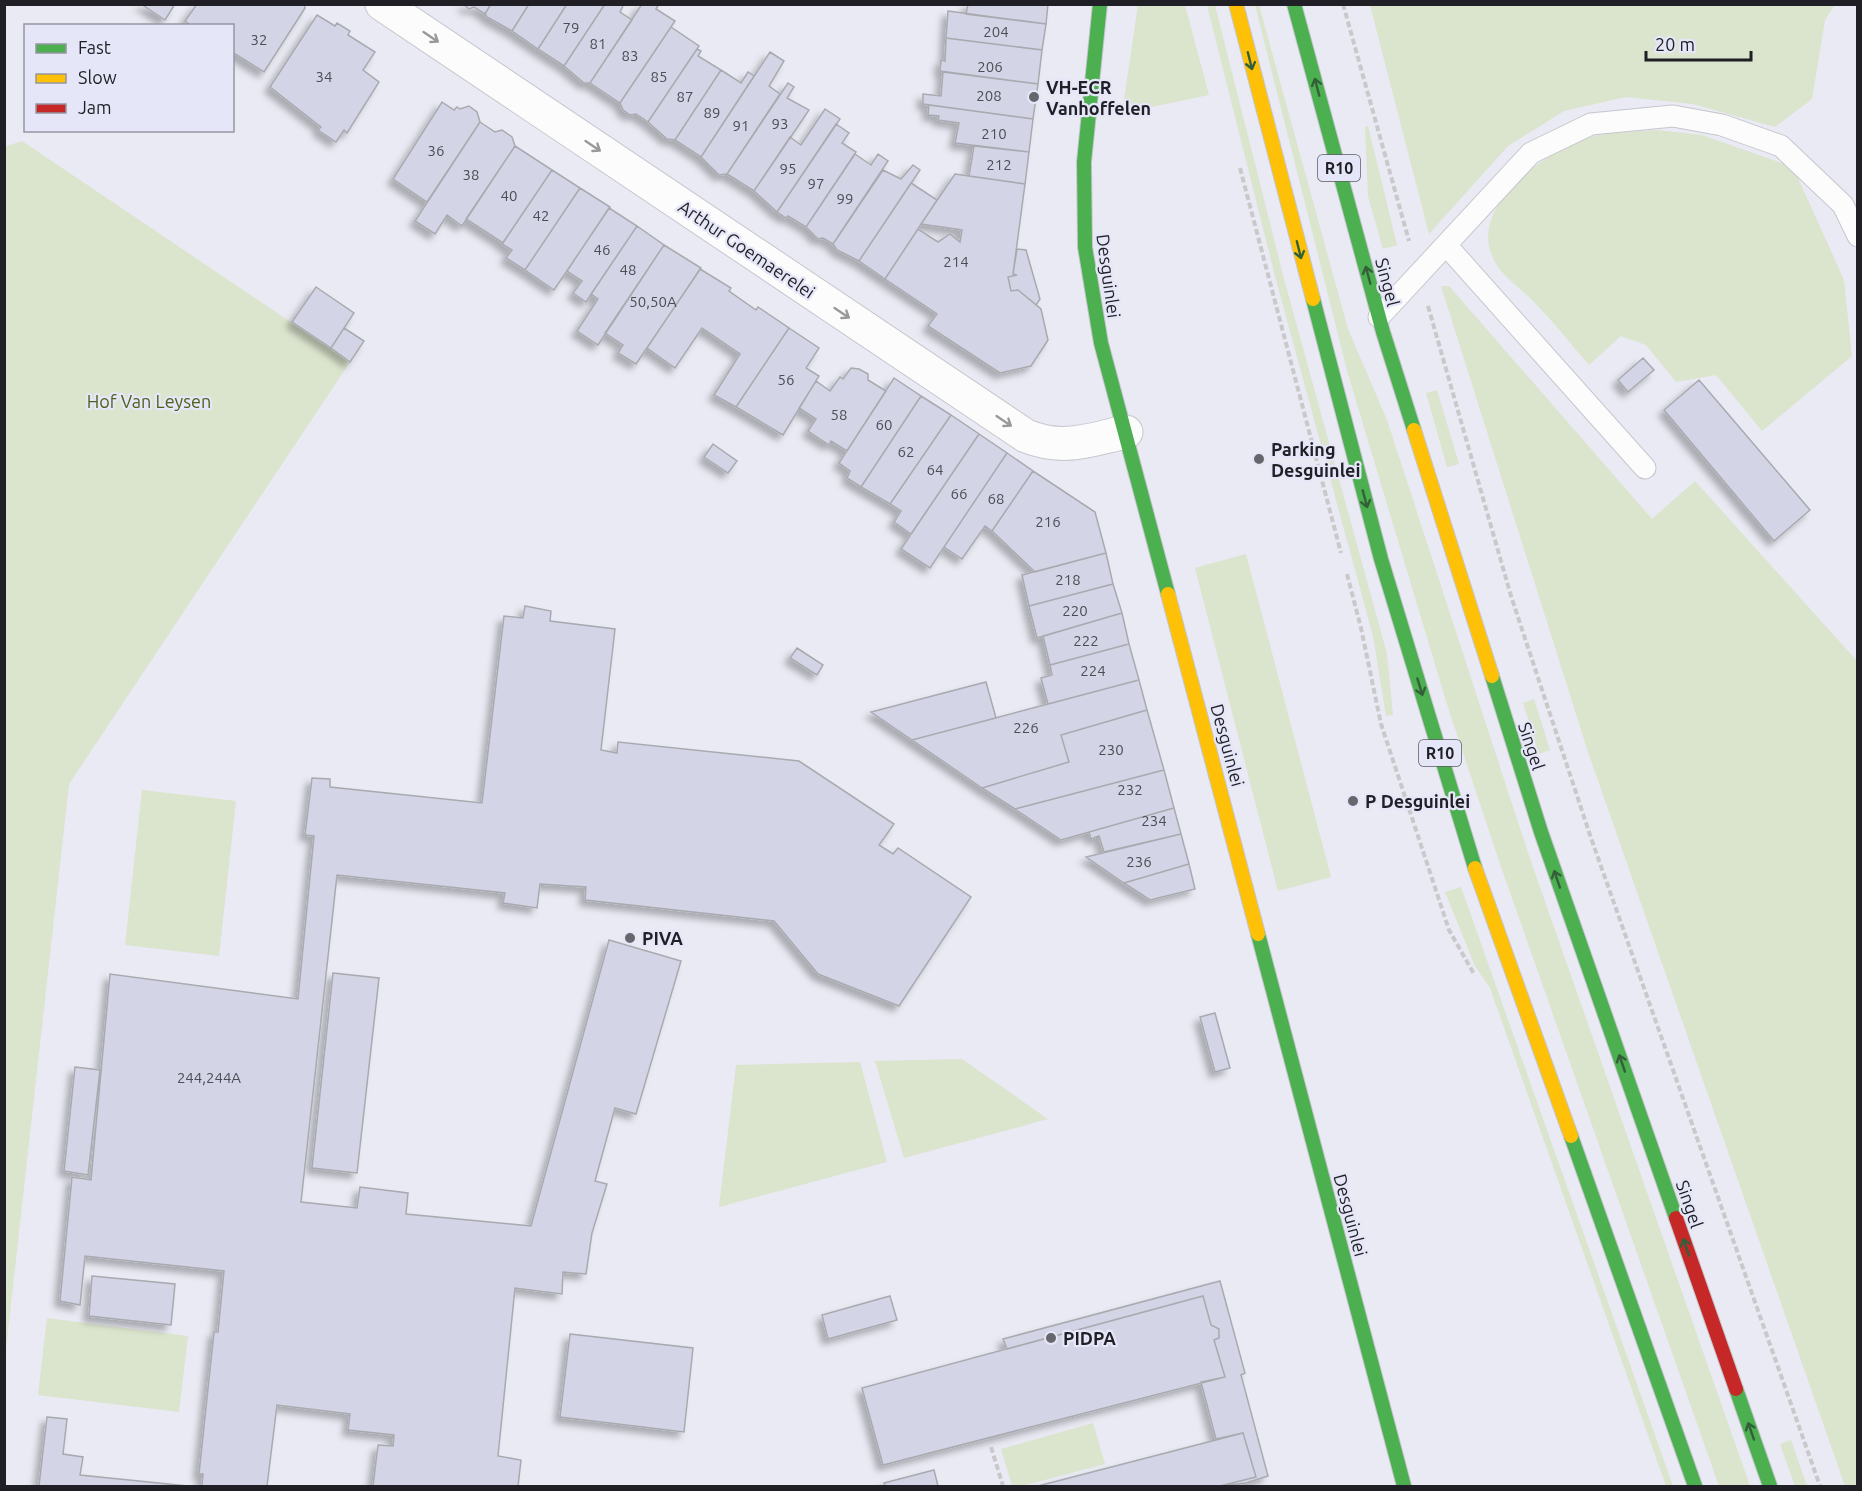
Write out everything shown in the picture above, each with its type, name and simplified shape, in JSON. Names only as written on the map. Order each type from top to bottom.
[{"type":"main road","name":"Desguinlei","points":[[1100,4],[1084,159],[1083,217],[1101,343],[1404,1486]]},
{"type":"main road","name":"R10","points":[[1236,4],[1380,559],[1472,858],[1695,1486]]},
{"type":"main road","name":"Singel","points":[[1294,4],[1379,317],[1541,832],[1770,1486]]},
{"type":"street","name":"Arthur Goemaerelei","points":[[382,4],[1026,436],[1050,445],[1066,445],[1126,432]]},
{"type":"lane","points":[[1379,317],[1531,153],[1591,124],[1673,116],[1722,125],[1780,146],[1843,205],[1857,236]]},
{"type":"lane","points":[[1446,245],[1645,468]]},
{"type":"path","points":[[1343,4],[1511,596],[1587,827],[1820,1486]]},
{"type":"path","points":[[1237,156],[1343,562]]},
{"type":"path","points":[[1346,573],[1361,628]]},
{"type":"path","points":[[991,1447],[1003,1486]]},
{"type":"green space","points":[[1370,4],[1835,5],[1825,20],[1812,99],[1775,127],[1693,104],[1626,97],[1564,111],[1508,146],[1429,234]]},
{"type":"green space","points":[[1138,5],[1185,5],[1209,95],[1122,113]]},
{"type":"green space","points":[[1207,5],[1215,5],[1283,275],[1387,654],[1393,715],[1386,716],[1373,636],[1275,276]]},
{"type":"green space","points":[[1255,5],[1259,5],[1348,329],[1387,420],[1528,853],[1750,1486],[1719,1486],[1500,864],[1446,701],[1348,374]]},
{"type":"green space","points":[[1368,126],[1397,245],[1383,249],[1368,196],[1365,127]]},
{"type":"green space","points":[[1657,130],[1702,135],[1793,167],[1844,280],[1852,356],[1762,431],[1716,375],[1676,382],[1646,345],[1621,336],[1589,365],[1527,295],[1501,271],[1494,260],[1488,241],[1490,222],[1499,204],[1528,172],[1546,158],[1589,137],[1608,133]]},
{"type":"green space","name":"Hof Van Leysen","points":[[22,141],[350,362],[69,784],[5,1358],[4,147]]},
{"type":"green space","points":[[1441,286],[1449,286],[1652,519],[1695,481],[1857,661],[1857,1486],[1845,1486],[1588,752]]},
{"type":"green space","points":[[1437,390],[1459,464],[1447,467],[1426,393]]},
{"type":"green space","points":[[1246,554],[1331,877],[1278,891],[1195,568]]},
{"type":"green space","points":[[1534,699],[1550,750],[1539,754],[1523,703]]},
{"type":"green space","points":[[142,790],[236,801],[219,956],[125,945]]},
{"type":"green space","points":[[1461,887],[1673,1486],[1666,1486],[1490,988],[1475,966],[1445,892]]},
{"type":"green space","points":[[962,1059],[1048,1119],[904,1158],[875,1061]]},
{"type":"green space","points":[[860,1062],[887,1162],[719,1207],[736,1065]]},
{"type":"green space","points":[[47,1318],[188,1336],[179,1412],[38,1395]]},
{"type":"green space","points":[[1093,1423],[1105,1464],[1022,1486],[1012,1486],[1001,1449]]},
{"type":"green space","points":[[1791,1440],[1807,1486],[1795,1486],[1780,1444]]},
{"type":"building","points":[[141,4],[175,4],[165,20]]},
{"type":"building","points":[[197,4],[304,4],[305,8],[264,72],[234,53],[234,24],[189,24],[185,21]]},
{"type":"building","points":[[463,4],[491,4],[485,14],[474,7],[469,9]]},
{"type":"building","points":[[491,4],[529,4],[512,31],[487,17],[485,14]]},
{"type":"building","points":[[529,4],[567,4],[538,49],[512,31]]},
{"type":"building","points":[[567,4],[605,4],[564,66],[538,49]]},
{"type":"building","points":[[605,4],[624,4],[620,12],[632,20],[590,83],[584,83],[564,66]]},
{"type":"building","points":[[642,4],[659,4],[656,9],[675,21],[620,103],[590,83]]},
{"type":"building","points":[[968,4],[1048,4],[1046,24],[966,14]]},
{"type":"building","points":[[948,11],[1046,24],[1042,50],[946,38]]},
{"type":"building","points":[[317,15],[335,26],[337,23],[350,31],[348,35],[375,52],[363,70],[379,82],[347,133],[344,130],[336,142],[318,130],[321,127],[270,87]]},
{"type":"building","points":[[671,27],[699,46],[648,122],[636,114],[630,115],[623,110],[620,103]]},
{"type":"building","points":[[946,38],[1042,50],[1038,84],[940,71],[941,60],[945,61]]},
{"type":"building","points":[[697,49],[701,51],[698,56],[721,70],[675,140],[667,139],[648,122]]},
{"type":"building","points":[[770,52],[784,61],[769,86],[780,94],[727,174],[719,175],[701,157]]},
{"type":"building","points":[[721,70],[741,83],[748,72],[754,76],[701,157],[675,140]]},
{"type":"building","points":[[943,72],[1038,84],[1033,119],[923,104],[923,94],[941,96]]},
{"type":"building","points":[[788,83],[794,87],[787,98],[809,110],[754,191],[727,174]]},
{"type":"building","points":[[442,102],[454,110],[457,107],[460,109],[469,106],[477,112],[480,122],[427,202],[393,179]]},
{"type":"building","points":[[929,105],[1033,119],[1029,152],[955,143],[959,123],[938,120],[939,116],[928,115]]},
{"type":"building","points":[[825,109],[840,119],[777,212],[754,191],[790,137],[801,145]]},
{"type":"building","points":[[480,122],[495,132],[502,130],[512,137],[515,146],[462,226],[447,215],[435,234],[415,221]]},
{"type":"building","points":[[836,124],[849,133],[842,143],[856,152],[806,227],[777,212]]},
{"type":"building","points":[[515,146],[552,170],[503,243],[466,219]]},
{"type":"building","points":[[974,146],[1029,152],[1025,184],[969,176]]},
{"type":"building","points":[[855,154],[871,165],[878,154],[888,161],[833,244],[823,238],[818,239],[806,227]]},
{"type":"building","points":[[913,165],[920,170],[859,261],[837,250],[833,244],[883,170],[901,179]]},
{"type":"building","points":[[552,170],[580,188],[525,270],[506,258],[512,250],[502,244]]},
{"type":"building","points":[[955,174],[1025,184],[1013,274],[1017,275],[1008,277],[1011,291],[1018,290],[1041,309],[1048,340],[1031,366],[1000,373],[928,326],[937,314],[885,279],[918,229],[938,242],[950,234],[960,242],[962,230],[921,224]]},
{"type":"building","points":[[911,183],[937,200],[885,279],[859,261]]},
{"type":"building","points":[[580,188],[610,207],[554,290],[525,270]]},
{"type":"building","points":[[609,208],[637,226],[586,302],[573,293],[582,281],[567,271]]},
{"type":"building","points":[[637,226],[664,245],[598,345],[577,331],[598,299],[591,294]]},
{"type":"building","points":[[664,245],[701,268],[636,364],[618,353],[623,345],[605,333]]},
{"type":"building","points":[[1017,249],[1026,250],[1040,299],[1036,305],[1018,290],[1011,291],[1008,277],[1017,275],[1013,274]]},
{"type":"building","points":[[700,269],[731,288],[729,291],[756,310],[758,307],[789,328],[736,407],[714,395],[740,354],[702,328],[675,368],[647,348]]},
{"type":"building","points":[[316,287],[354,313],[331,348],[292,322]]},
{"type":"building","points":[[344,328],[364,341],[350,362],[331,348]]},
{"type":"building","points":[[789,328],[819,348],[806,368],[819,376],[783,435],[736,407]]},
{"type":"building","points":[[1643,358],[1654,370],[1628,392],[1618,380]]},
{"type":"building","points":[[851,368],[868,374],[868,380],[886,391],[847,451],[831,441],[829,445],[808,431],[816,419],[799,408],[816,381],[830,391],[840,377],[843,379]]},
{"type":"building","points":[[894,378],[921,396],[861,487],[847,478],[850,471],[839,463]]},
{"type":"building","points":[[1699,380],[1810,510],[1774,541],[1664,410]]},
{"type":"building","points":[[921,396],[951,415],[890,504],[861,487]]},
{"type":"building","points":[[951,415],[979,434],[911,534],[894,522],[901,511],[890,504]]},
{"type":"building","points":[[979,434],[1007,453],[930,568],[901,549]]},
{"type":"building","points":[[713,444],[737,461],[728,473],[704,457]]},
{"type":"building","points":[[1007,453],[1033,471],[992,531],[985,526],[962,559],[944,547]]},
{"type":"building","points":[[1033,471],[1095,512],[1106,553],[1035,572],[992,531]]},
{"type":"building","points":[[1106,553],[1113,584],[1029,606],[1022,575]]},
{"type":"building","points":[[1113,584],[1122,613],[1037,638],[1029,606]]},
{"type":"building","points":[[525,606],[551,611],[550,621],[615,629],[601,750],[617,753],[618,742],[799,761],[894,824],[879,845],[893,854],[898,848],[971,897],[899,1006],[818,974],[774,921],[585,900],[586,887],[540,884],[537,908],[503,903],[505,893],[337,875],[301,1202],[357,1208],[360,1187],[408,1193],[406,1214],[531,1226],[609,940],[681,961],[636,1114],[615,1108],[595,1181],[607,1184],[592,1233],[586,1274],[563,1272],[562,1294],[515,1288],[498,1456],[521,1460],[518,1486],[373,1486],[378,1445],[393,1446],[394,1435],[348,1430],[350,1414],[277,1405],[267,1486],[202,1486],[203,1474],[199,1474],[214,1332],[218,1332],[224,1271],[85,1256],[80,1305],[60,1301],[72,1177],[91,1180],[110,974],[298,999],[314,836],[305,835],[312,778],[330,779],[330,787],[482,803],[504,616],[523,618]]},
{"type":"building","points":[[1122,613],[1129,644],[1050,665],[1043,636]]},
{"type":"building","points":[[1129,644],[1139,680],[1048,704],[1041,678],[1052,675],[1050,665]]},
{"type":"building","points":[[797,648],[823,665],[817,675],[790,658]]},
{"type":"building","points":[[1139,680],[1147,710],[1061,735],[1069,762],[982,788],[912,740]]},
{"type":"building","points":[[986,682],[996,718],[912,740],[871,712]]},
{"type":"building","points":[[1147,710],[1164,770],[1015,809],[982,788],[1069,762],[1061,735]]},
{"type":"building","points":[[1164,770],[1174,808],[1061,840],[1015,809]]},
{"type":"building","points":[[1174,808],[1181,834],[1104,852],[1099,836],[1091,839],[1089,832]]},
{"type":"building","points":[[1181,834],[1189,864],[1124,883],[1086,857]]},
{"type":"building","points":[[1189,864],[1195,889],[1150,900],[1124,883]]},
{"type":"building","points":[[333,973],[379,978],[357,1173],[312,1168]]},
{"type":"building","points":[[1215,1013],[1230,1068],[1215,1072],[1200,1017]]},
{"type":"building","points":[[75,1067],[100,1070],[88,1175],[64,1171]]},
{"type":"building","points":[[92,1276],[175,1284],[171,1325],[89,1316]]},
{"type":"building","points":[[1220,1281],[1245,1373],[1241,1375],[1268,1476],[1246,1483],[1220,1486],[1256,1477],[1243,1433],[1216,1439],[1201,1382],[1225,1377],[1214,1340],[1219,1338],[1219,1329],[1211,1325],[1203,1296],[1007,1349],[1003,1339]]},
{"type":"building","points":[[890,1296],[897,1320],[828,1339],[822,1315]]},
{"type":"building","points":[[1203,1296],[1211,1325],[1219,1329],[1219,1338],[1214,1340],[1225,1377],[883,1465],[862,1388]]},
{"type":"building","points":[[570,1334],[693,1348],[684,1432],[560,1417]]},
{"type":"building","points":[[47,1417],[67,1419],[63,1454],[83,1457],[80,1475],[188,1486],[39,1486]]},
{"type":"building","points":[[1243,1433],[1256,1477],[1220,1486],[1038,1486]]},
{"type":"building","points":[[934,1470],[938,1486],[885,1486],[884,1483]]},
{"type":"traffic: fast","points":[[1100,4],[1084,162],[1085,247],[1101,343],[1168,594]]},
{"type":"traffic: fast","points":[[1294,4],[1383,332],[1414,430]]},
{"type":"traffic: fast","points":[[1313,299],[1381,559],[1475,868]]},
{"type":"traffic: fast","points":[[1492,676],[1541,832],[1676,1218]]},
{"type":"traffic: fast","points":[[1258,934],[1404,1486]]},
{"type":"traffic: fast","points":[[1571,1136],[1695,1486]]},
{"type":"traffic: fast","points":[[1736,1389],[1770,1486]]},
{"type":"traffic: slow","points":[[1236,4],[1313,299]]},
{"type":"traffic: slow","points":[[1414,430],[1492,676]]},
{"type":"traffic: slow","points":[[1168,594],[1258,934]]},
{"type":"traffic: slow","points":[[1475,868],[1571,1136]]},
{"type":"traffic: jam","points":[[1676,1218],[1736,1389]]},
{"type":"place","name":"VH-ECR Vanhoffelen","points":[[1034,97]]},
{"type":"place","name":"Parking Desguinlei","points":[[1259,459]]},
{"type":"place","name":"P Desguinlei","points":[[1353,801]]},
{"type":"place","name":"PIVA","points":[[630,938]]},
{"type":"place","name":"PIDPA","points":[[1051,1338]]}]
